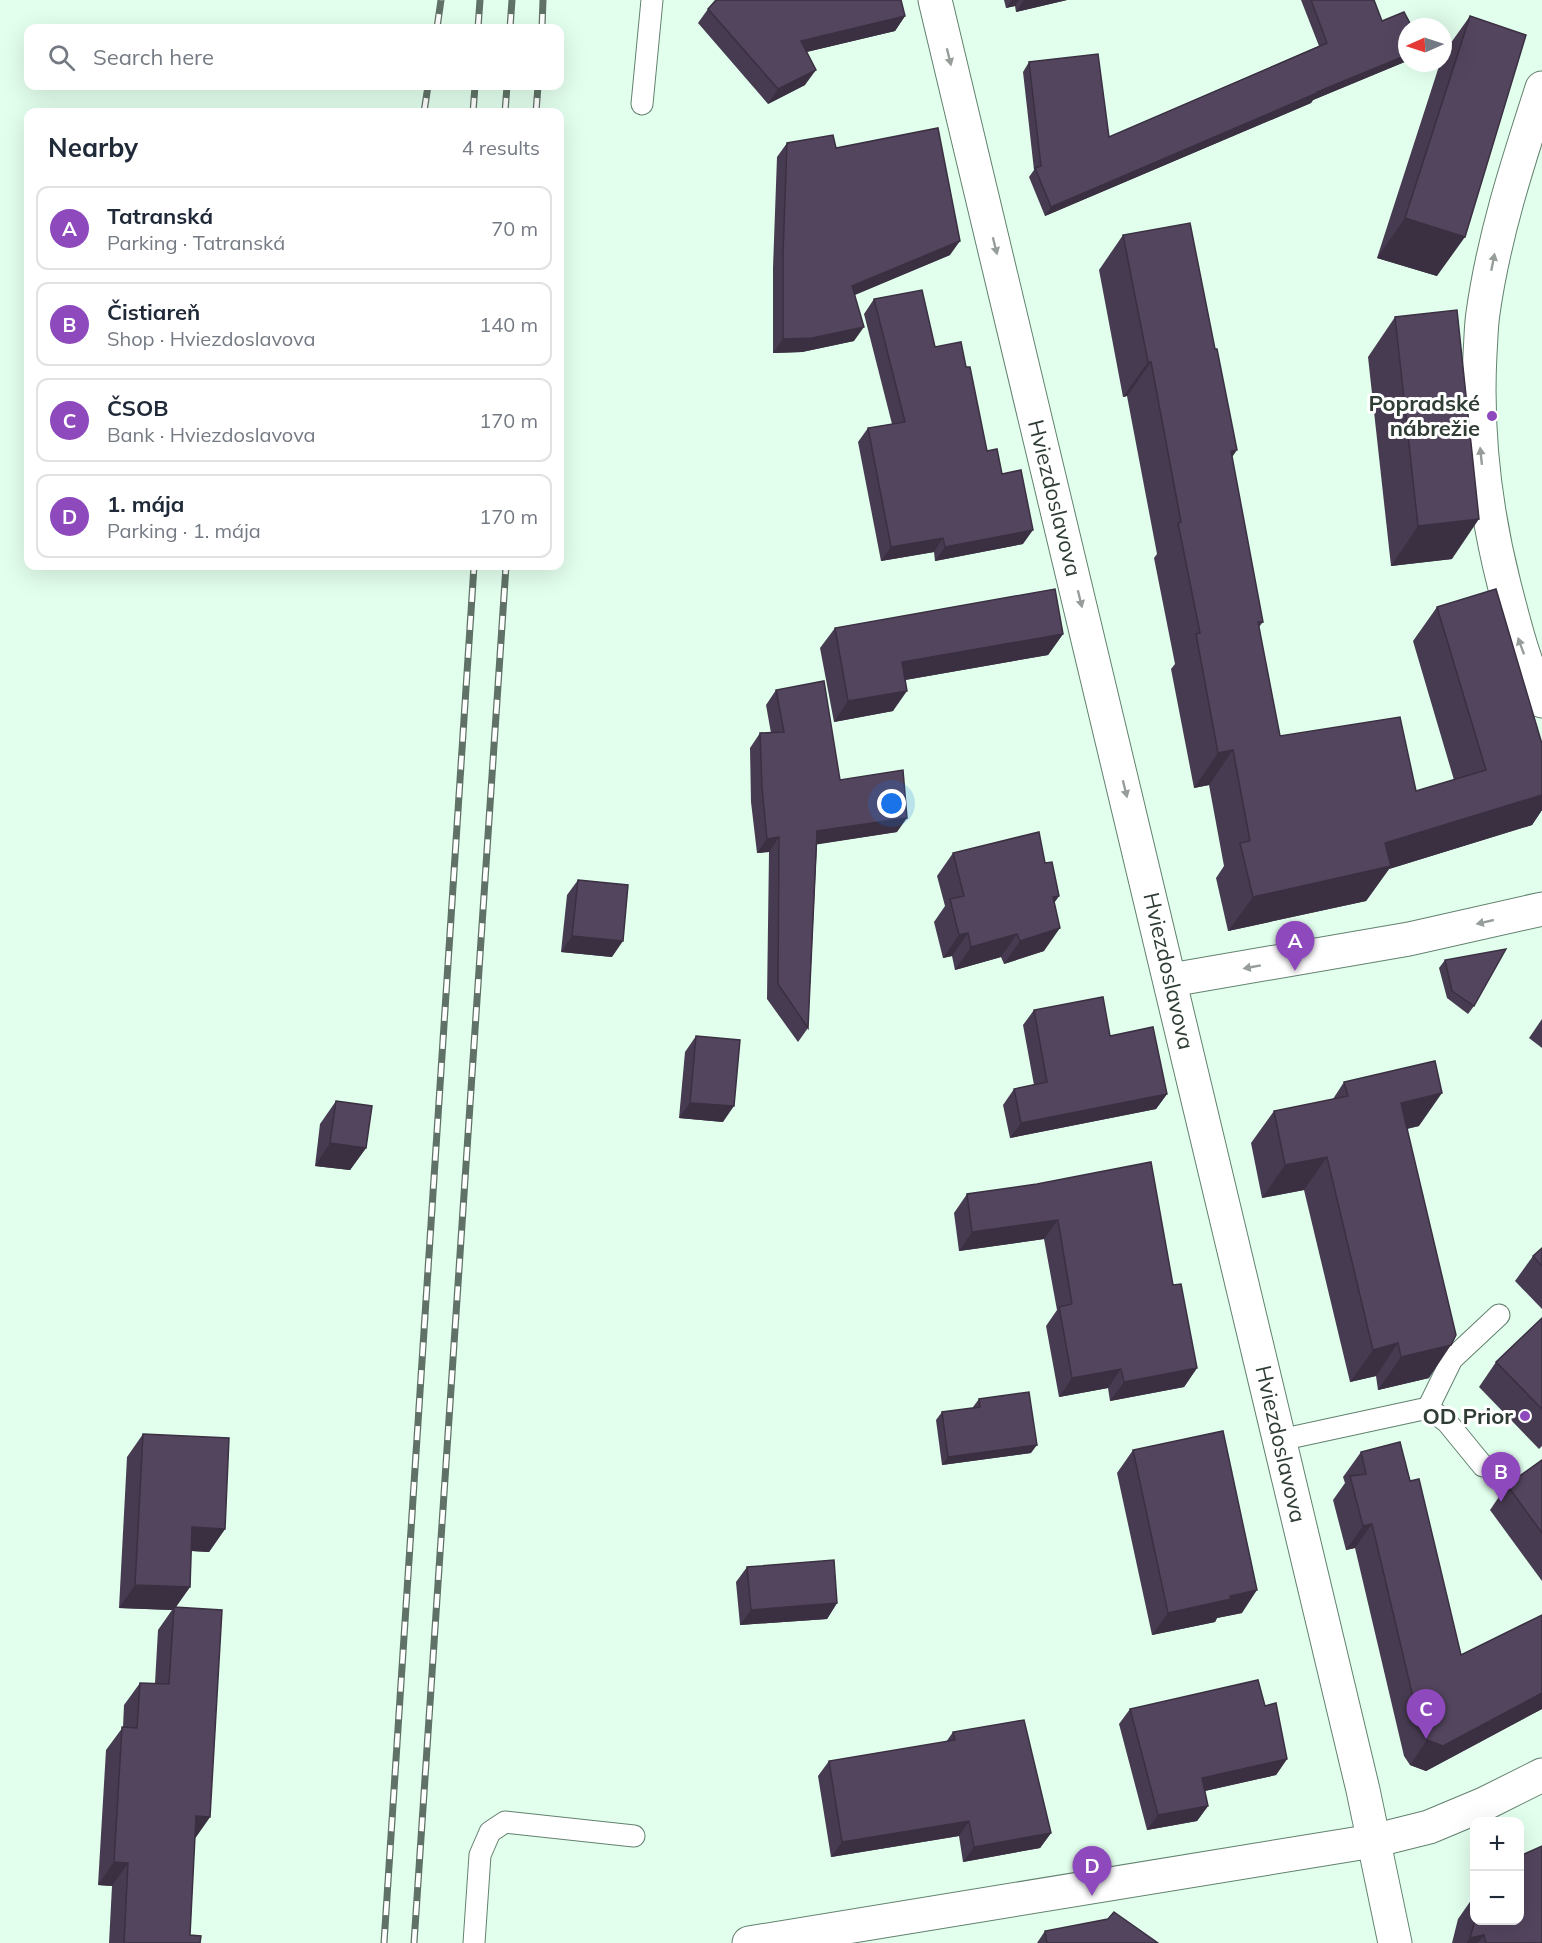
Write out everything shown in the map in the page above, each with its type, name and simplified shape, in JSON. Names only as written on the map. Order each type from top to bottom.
[{"type":"street","name":"Hviezdoslavova","points":[[935,0],[1364,1790],[1372,1841],[1395,1943]]},
{"type":"street","points":[[1542,88],[1512,181],[1497,237],[1483,314],[1479,380],[1480,450],[1493,542],[1518,641],[1542,701]]},
{"type":"street","points":[[1171,980],[1409,939],[1542,909]]},
{"type":"street","points":[[749,1943],[1372,1841],[1429,1827],[1484,1804],[1542,1775]]},
{"type":"lane","points":[[642,105],[652,0]]},
{"type":"lane","points":[[1428,1408],[1452,1359],[1499,1315]]},
{"type":"lane","points":[[1280,1440],[1428,1408],[1447,1422],[1483,1466]]},
{"type":"lane","points":[[474,1943],[480,1855],[490,1832],[505,1822],[634,1836]]},
{"type":"building","points":[[716,0],[901,0],[905,16],[801,41],[816,70],[778,89],[708,9]]},
{"type":"building","points":[[1311,0],[1374,0],[1382,21],[1404,12],[1407,18],[1398,18],[1398,59],[1051,207],[1035,168],[1041,166],[1029,62],[1098,54],[1109,137],[1327,43]]},
{"type":"building","points":[[1470,16],[1526,35],[1465,237],[1405,218]]},
{"type":"building","points":[[938,128],[960,241],[852,286],[864,327],[812,338],[783,339],[787,143],[833,135],[836,148]]},
{"type":"building","points":[[1190,223],[1237,450],[1231,451],[1263,622],[1258,622],[1280,736],[1400,717],[1416,791],[1486,770],[1437,607],[1496,589],[1542,744],[1542,795],[1385,843],[1391,866],[1253,897],[1240,843],[1250,841],[1233,750],[1218,753],[1196,634],[1200,633],[1178,523],[1181,522],[1151,362],[1148,362],[1123,235]]},
{"type":"building","points":[[922,290],[935,347],[961,342],[966,367],[970,367],[987,451],[997,449],[1002,474],[1021,470],[1033,530],[945,547],[943,538],[891,547],[868,428],[905,422],[874,299]]},
{"type":"building","points":[[1457,310],[1479,519],[1418,526],[1395,317]]},
{"type":"building","points":[[1055,589],[1063,634],[902,662],[907,691],[848,701],[835,628]]},
{"type":"building","points":[[824,681],[840,780],[903,770],[907,818],[817,831],[808,1028],[778,984],[779,837],[767,839],[760,733],[784,732],[776,690]]},
{"type":"building","points":[[1039,832],[1045,863],[1052,862],[1059,896],[1053,897],[1060,928],[1020,941],[1017,934],[971,947],[968,933],[959,935],[950,899],[964,896],[953,853]]},
{"type":"building","points":[[578,880],[628,885],[623,941],[572,936]]},
{"type":"building","points":[[1506,949],[1474,1006],[1452,991],[1445,960]]},
{"type":"building","points":[[1103,997],[1110,1036],[1153,1027],[1167,1094],[1021,1123],[1014,1089],[1047,1082],[1034,1010]]},
{"type":"building","points":[[696,1036],[740,1040],[734,1106],[690,1103]]},
{"type":"building","points":[[1435,1061],[1442,1093],[1401,1103],[1456,1335],[1451,1345],[1401,1357],[1398,1343],[1373,1350],[1327,1157],[1285,1165],[1274,1111],[1348,1096],[1344,1082]]},
{"type":"building","points":[[336,1101],[372,1106],[366,1148],[330,1143]]},
{"type":"building","points":[[1151,1162],[1173,1285],[1181,1284],[1197,1368],[1124,1382],[1121,1369],[1072,1378],[1059,1307],[1072,1304],[1058,1220],[972,1232],[967,1194],[1037,1184]]},
{"type":"building","points":[[1542,1248],[1542,1266],[1533,1256]]},
{"type":"building","points":[[1542,1318],[1542,1409],[1496,1362]]},
{"type":"building","points":[[1029,1392],[1037,1445],[948,1457],[942,1412],[980,1407],[979,1399]]},
{"type":"building","points":[[1223,1431],[1257,1590],[1230,1596],[1231,1599],[1168,1613],[1133,1450]]},
{"type":"building","points":[[143,1434],[229,1438],[225,1529],[192,1527],[190,1587],[135,1585]]},
{"type":"building","points":[[1400,1442],[1410,1481],[1419,1479],[1461,1655],[1542,1615],[1542,1693],[1443,1746],[1427,1740],[1421,1731],[1372,1524],[1363,1526],[1350,1476],[1366,1474],[1361,1452]]},
{"type":"building","points":[[1542,1460],[1542,1533],[1507,1485]]},
{"type":"building","points":[[834,1560],[837,1603],[751,1610],[747,1567]]},
{"type":"building","points":[[174,1607],[222,1610],[210,1817],[196,1816],[190,1935],[201,1936],[200,1943],[124,1943],[128,1863],[114,1862],[122,1727],[137,1728],[140,1683],[169,1684]]},
{"type":"building","points":[[1258,1680],[1265,1706],[1276,1703],[1287,1759],[1202,1778],[1208,1806],[1158,1815],[1130,1709]]},
{"type":"building","points":[[1024,1720],[1051,1833],[974,1847],[969,1821],[842,1842],[829,1761],[955,1740],[953,1732]]},
{"type":"building","points":[[1542,1846],[1542,1943],[1486,1943],[1484,1935],[1470,1938],[1474,1925],[1524,1925],[1524,1854]]},
{"type":"building","points":[[1114,1912],[1158,1943],[1047,1943],[1045,1931],[1108,1919]]},
{"type":"railway","points":[[438,24],[441,0]]},
{"type":"railway","points":[[478,24],[480,0]]},
{"type":"railway","points":[[510,24],[512,0]]},
{"type":"railway","points":[[542,24],[543,0]]},
{"type":"railway","points":[[425,108],[427,90]]},
{"type":"railway","points":[[473,108],[475,90]]},
{"type":"railway","points":[[505,108],[507,90]]},
{"type":"railway","points":[[536,108],[538,90]]},
{"type":"railway","points":[[384,1943],[474,570]]},
{"type":"railway","points":[[414,1943],[506,570]]},
{"type":"place","name":"Popradské nábrežie","points":[[1492,416]]},
{"type":"place","name":"Tatranská","points":[[1295,971]]},
{"type":"place","name":"OD Prior","points":[[1525,1416]]},
{"type":"place","name":"Čistiareň","points":[[1501,1502]]},
{"type":"place","name":"ČSOB","points":[[1426,1739]]},
{"type":"place","name":"1. mája","points":[[1092,1896]]}]
